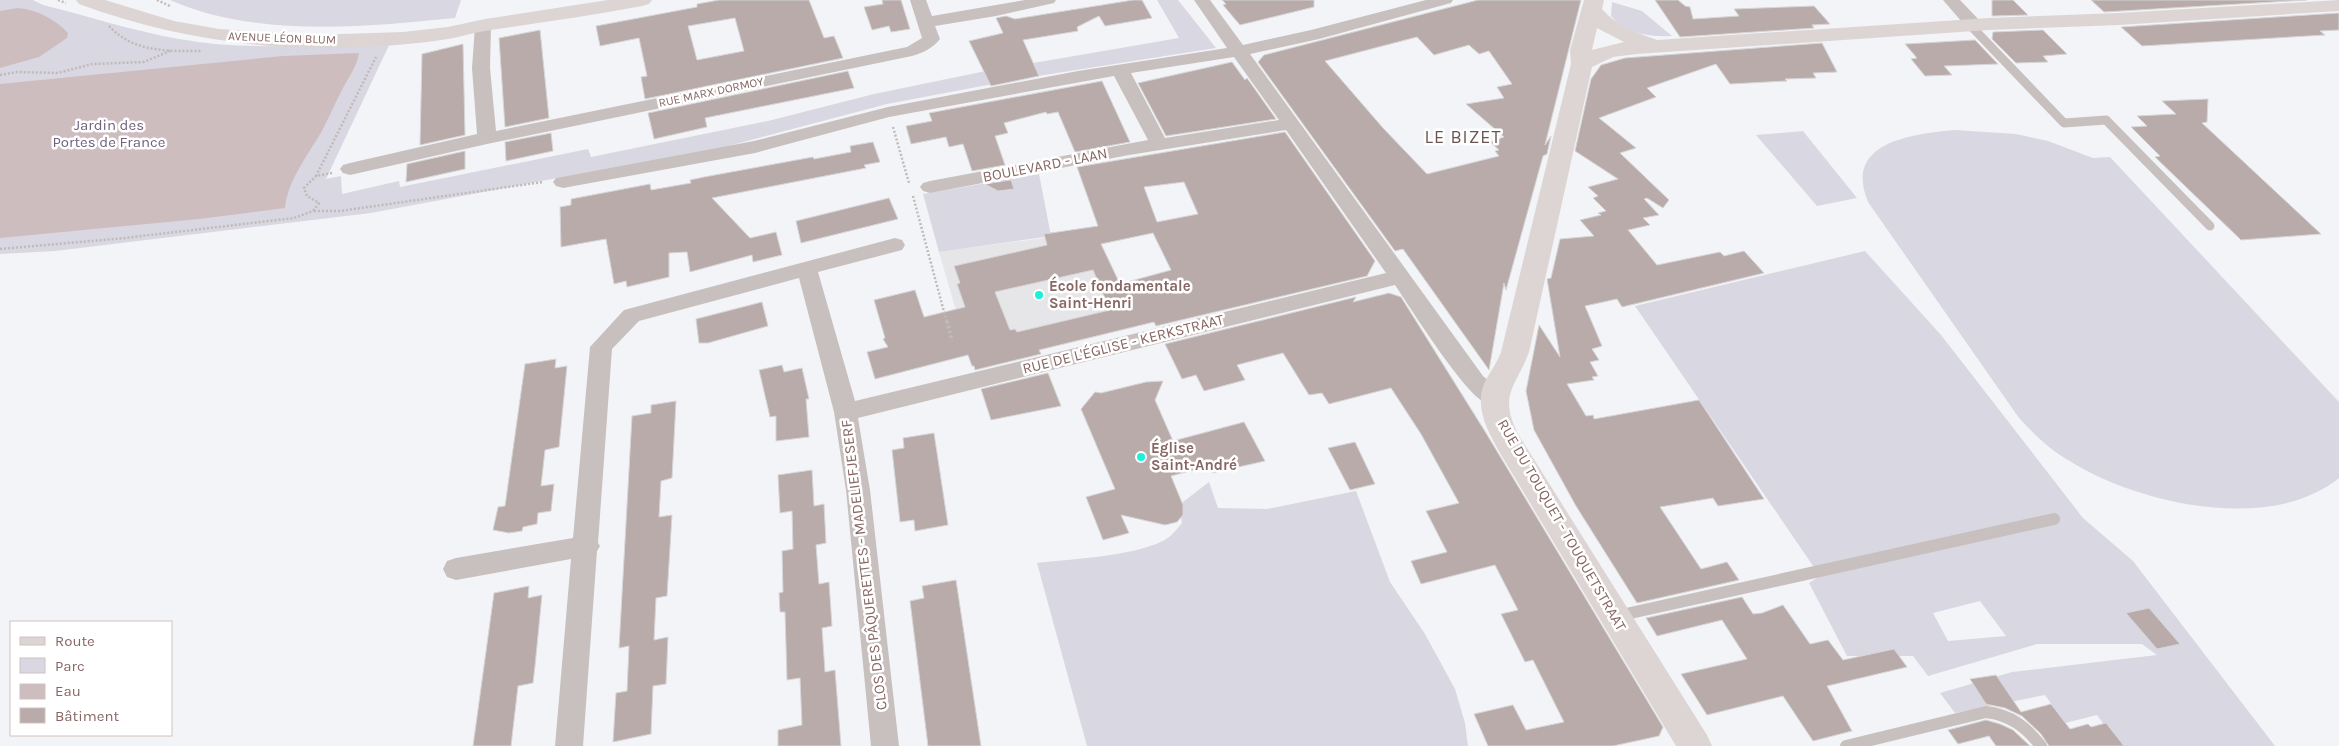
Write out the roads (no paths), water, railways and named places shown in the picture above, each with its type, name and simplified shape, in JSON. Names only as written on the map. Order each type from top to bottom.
[{"type":"main road","name":"AVENUE LÉON BLUM","points":[[86,0],[122,14],[178,29],[268,39],[330,41],[446,33],[564,15],[630,1]]},
{"type":"main road","name":"AVENUE LÉON BLUM","points":[[109,0],[140,11],[181,21],[268,33],[359,33],[482,26]]},
{"type":"main road","points":[[1582,64],[1591,56],[1604,52],[1656,46],[1972,25],[2119,19],[2339,4]]},
{"type":"main road","points":[[1593,5],[1602,22],[1614,31],[1656,46]]},
{"type":"main road","points":[[1494,398],[1497,387],[1512,362],[1515,352],[1582,64],[1581,50],[1593,5]]},
{"type":"main road","name":"RUE DU TOUQUET - TOUQUETSTRAAT","points":[[1494,398],[1495,408],[1502,429],[1696,746]]},
{"type":"street","points":[[918,0],[926,22],[996,12],[1048,0]]},
{"type":"street","points":[[1202,0],[1475,382],[1494,398]]},
{"type":"street","points":[[563,182],[755,147],[888,112],[1120,70],[1240,51],[1445,0]]},
{"type":"street","points":[[1950,0],[1972,25]]},
{"type":"street","name":"RUE MARX DORMOY","points":[[350,169],[487,138],[912,51],[926,44],[931,39],[926,22]]},
{"type":"street","points":[[482,26],[483,95],[487,138]]},
{"type":"street","points":[[1120,70],[1160,144]]},
{"type":"street","name":"BOULEVARD - LAAN","points":[[930,187],[1160,144],[1291,124]]},
{"type":"street","points":[[569,746],[602,347],[632,315],[895,245]]},
{"type":"street","name":"CLOS DES PÂQUERETTES - MADELIEFJESERF","points":[[807,269],[846,412],[858,490],[885,746]]},
{"type":"street","name":"RUE DE L'ÉGLISE - KERKSTRAAT","points":[[846,412],[1400,277]]},
{"type":"street","points":[[456,569],[587,546]]},
{"type":"lane","points":[[1972,25],[2064,123],[2106,120],[2210,226]]},
{"type":"lane","points":[[1615,616],[2054,519]]},
{"type":"lane","points":[[1846,746],[1986,712],[1999,712],[2014,719],[2041,746]]},
{"type":"water","points":[[18,8],[39,13],[51,19],[68,33],[67,38],[39,57],[0,68],[0,11]]},
{"type":"water","name":"Jardin des Portes de France","points":[[359,53],[355,67],[290,187],[285,208],[199,219],[0,238],[0,84],[283,56]]},
{"type":"place","name":"École fondamentale Saint-Henri","points":[[1039,295]]},
{"type":"place","name":"Église Saint-André","points":[[1141,457]]},
{"type":"district","name":"LE BIZET","points":[[1463,137]]}]
